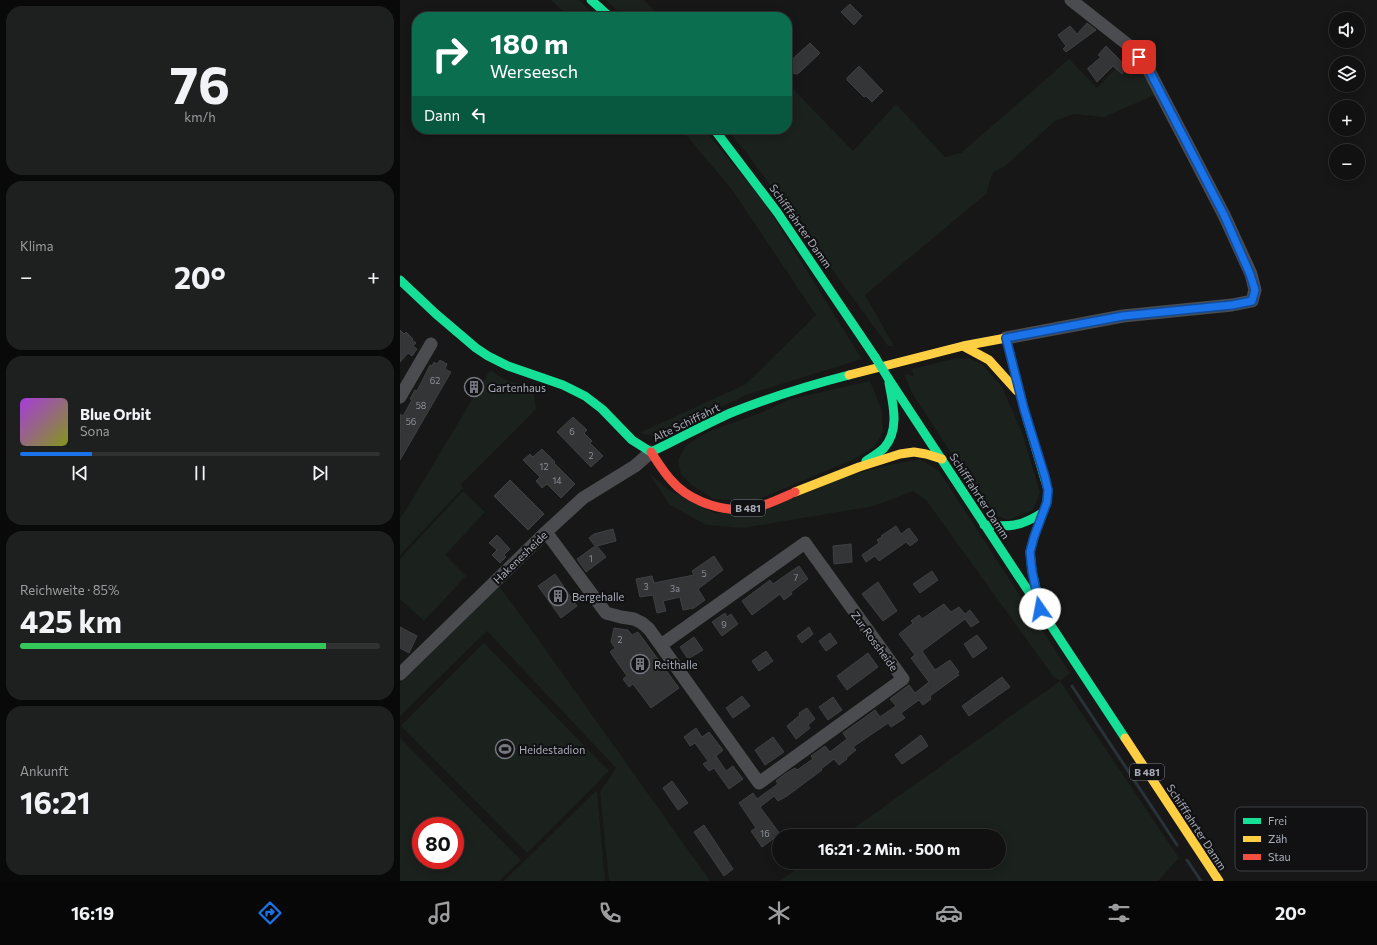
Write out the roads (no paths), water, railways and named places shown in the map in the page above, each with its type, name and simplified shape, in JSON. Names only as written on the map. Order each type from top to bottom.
[{"type":"main road","points":[[591,0],[604,12]]},
{"type":"main road","name":"Schifffahrter Damm","points":[[718,134],[742,163],[772,204],[875,356],[984,525],[1219,881]]},
{"type":"main road","name":"Alte Schiffahrt","points":[[400,280],[441,319],[476,348],[508,366],[563,385],[585,396],[602,409],[632,440],[651,452],[743,408],[788,392],[963,346],[1006,338]]},
{"type":"main road","name":"B 481","points":[[1006,338],[1048,490],[1047,502],[1030,552],[1032,571],[1040,609]]},
{"type":"main road","name":"B 481","points":[[963,346],[989,360],[1020,393]]},
{"type":"main road","name":"B 481","points":[[859,467],[887,444],[893,430],[894,418],[888,378]]},
{"type":"main road","name":"B 481","points":[[651,452],[671,480],[684,492],[713,506],[740,510],[760,506],[859,467],[900,454],[914,452],[942,459]]},
{"type":"main road","points":[[984,525],[1007,527],[1019,526],[1042,513]]},
{"type":"street","points":[[1006,338],[1123,316],[1232,305],[1252,301],[1255,290],[1250,274],[1224,215],[1146,65],[1132,48],[1072,0]]},
{"type":"street","points":[[400,397],[431,344]]},
{"type":"street","name":"Hakenesheide","points":[[400,674],[583,498],[635,466],[651,452]]},
{"type":"street","name":"Zur Rossheide","points":[[546,532],[606,613],[634,619],[649,629],[661,646],[759,783],[903,679],[805,543],[661,646]]},
{"type":"waterway","points":[[1072,686],[1177,845]]},
{"type":"waterway","points":[[1187,860],[1201,881]]},
{"type":"place","name":"Gartenhaus","points":[[474,387]]},
{"type":"place","name":"Bergehalle","points":[[558,596]]},
{"type":"place","name":"Reithalle","points":[[640,664]]},
{"type":"place","name":"Heidestadion","points":[[505,749]]}]
